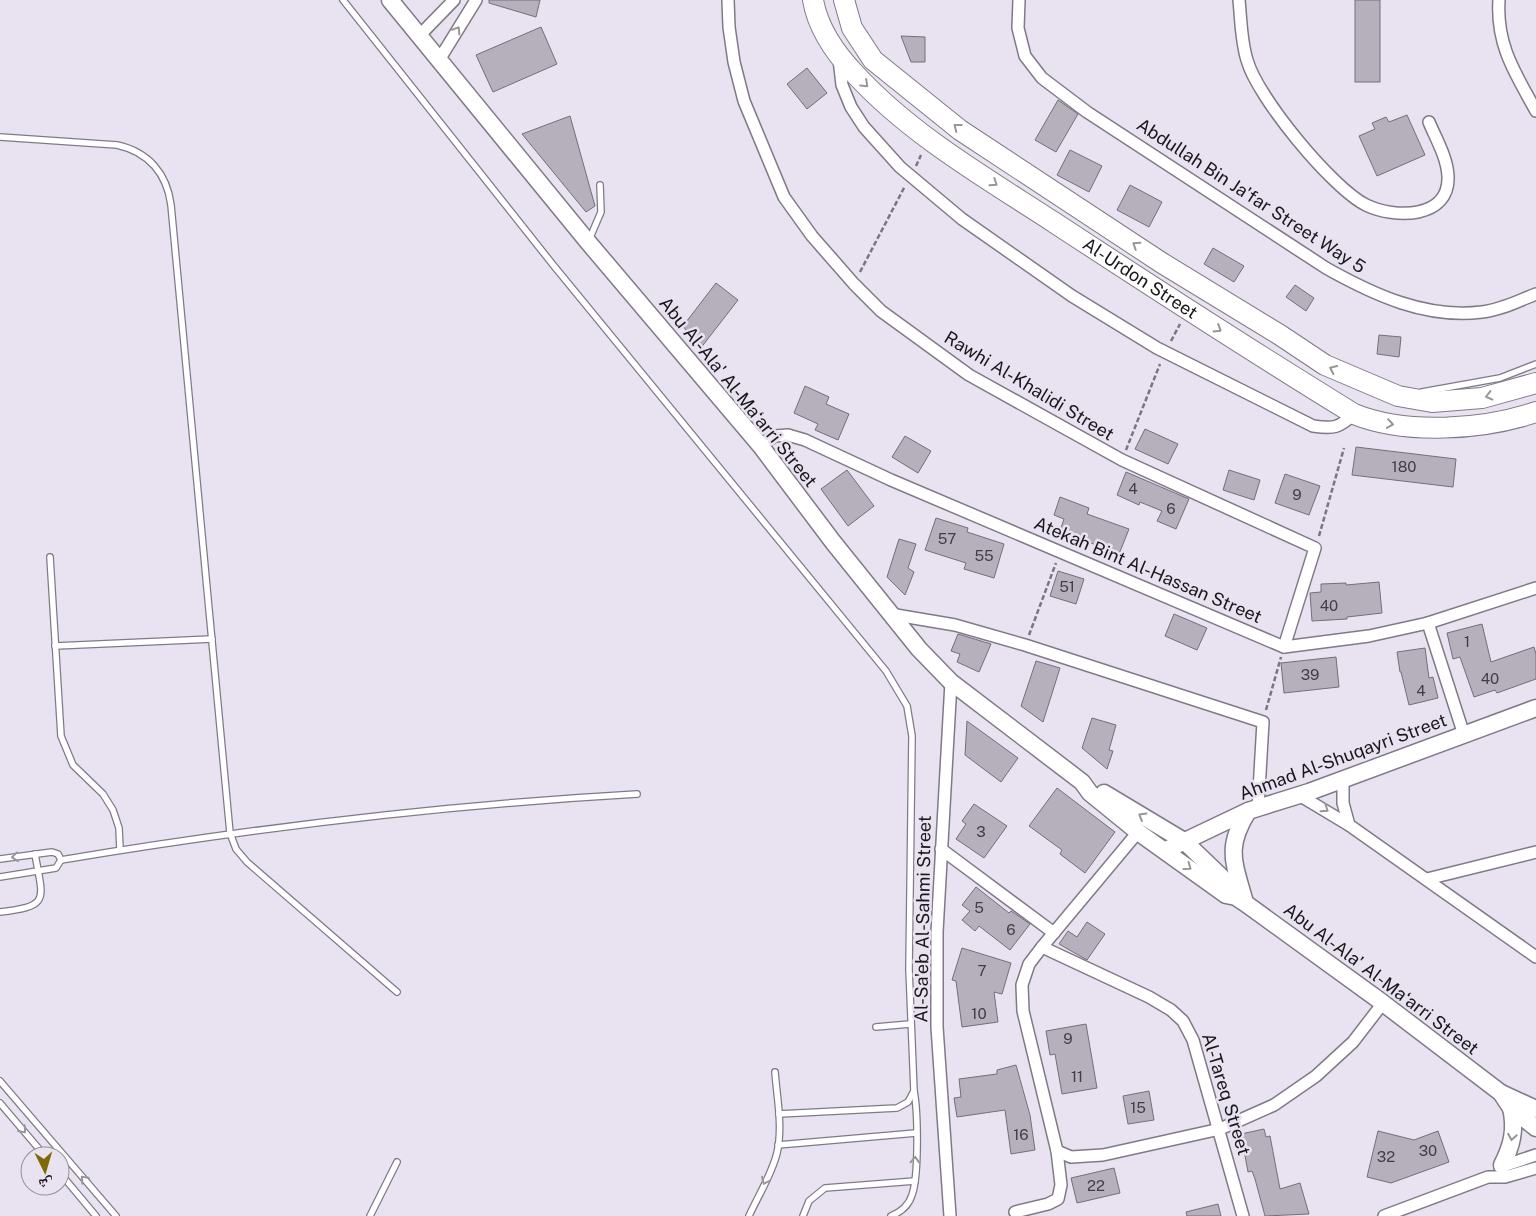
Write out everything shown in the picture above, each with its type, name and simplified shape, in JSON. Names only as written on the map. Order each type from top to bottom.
[{"type":"highway","name":"Al-Urdon Street","points":[[813,0],[827,40],[838,55],[897,114],[946,152],[1148,285],[1354,414],[1383,424],[1426,427],[1490,422],[1536,412]]},
{"type":"highway","name":"Al-Urdon Street","points":[[844,0],[852,28],[873,60],[960,130],[1162,263],[1280,334],[1324,365],[1398,396],[1432,402],[1482,398],[1536,383]]},
{"type":"highway","points":[[1148,285],[1162,263]]},
{"type":"street","name":"Abu Al-Ala' Al-Maʻarri Street","points":[[390,0],[588,242],[760,445],[919,649],[951,682],[1082,782],[1184,841],[1232,887],[1241,900]]},
{"type":"street","points":[[419,36],[454,0]]},
{"type":"street","points":[[439,60],[476,0]]},
{"type":"street","name":"Rawhi Al-Khalidi Street","points":[[728,0],[729,27],[734,62],[744,100],[784,197],[799,220],[854,284],[888,316],[969,375],[1122,460],[1315,548]]},
{"type":"street","name":"Abdullah Bin Ja'far Street Way 5","points":[[1019,0],[1018,28],[1025,56],[1042,78],[1087,112],[1326,268],[1363,289],[1399,303],[1429,310],[1467,313],[1504,307],[1536,294]]},
{"type":"street","points":[[1239,0],[1247,61],[1262,91],[1306,150],[1352,197],[1366,205],[1392,213],[1418,212],[1438,204],[1446,194],[1448,175],[1446,161],[1429,122]]},
{"type":"street","points":[[1499,0],[1500,33],[1505,55],[1536,111]]},
{"type":"street","points":[[838,55],[842,85],[851,107],[878,144],[911,176],[962,218],[1072,296],[1165,352],[1313,426],[1329,428],[1342,425],[1354,414]]},
{"type":"street","name":"Atekah Bint Al-Hassan Street","points":[[760,445],[776,436],[788,435],[805,440],[891,480],[1284,646],[1369,636],[1428,623],[1536,588]]},
{"type":"street","points":[[1284,646],[1315,548]]},
{"type":"street","points":[[890,614],[955,625],[1026,645],[1264,722],[1253,809],[1236,830],[1232,850],[1241,900]]},
{"type":"street","points":[[1428,623],[1464,735]]},
{"type":"street","name":"Al-Sa'eb Al-Sahmi Street","points":[[950,1216],[937,1028],[936,932],[951,682]]},
{"type":"street","name":"Ahmad Al-Shuqayri Street","points":[[1166,850],[1253,809],[1299,795],[1536,708]]},
{"type":"street","points":[[1343,779],[1343,802],[1350,825]]},
{"type":"street","name":"Abu Al-Ala' Al-Maʻarri Street","points":[[1082,782],[1090,792],[1138,832],[1166,850],[1226,895],[1241,900],[1383,1003],[1501,1093],[1536,1109]]},
{"type":"street","points":[[1299,795],[1350,825],[1534,952]]},
{"type":"street","points":[[1016,1212],[1048,1204],[1058,1199],[1061,1186],[1057,1151],[1028,1038],[1021,999],[1024,974],[1042,947],[1138,832]]},
{"type":"street","points":[[940,849],[1054,933]]},
{"type":"street","points":[[1427,879],[1536,852]]},
{"type":"street","name":"Al-Tareq Street","points":[[1042,947],[1149,997],[1183,1021],[1193,1040],[1220,1129],[1243,1216]]},
{"type":"street","points":[[1057,1151],[1072,1157],[1103,1155],[1220,1129],[1274,1105],[1316,1076],[1352,1042],[1383,1003]]},
{"type":"street","name":"Abu Al-Ala' Al-Maʻarri Street","points":[[1501,1093],[1511,1108],[1536,1128]]},
{"type":"street","points":[[1384,1216],[1413,1211],[1488,1177],[1502,1165],[1510,1151],[1515,1121],[1511,1108]]},
{"type":"street","points":[[1502,1165],[1536,1155]]},
{"type":"street","points":[[1488,1177],[1505,1177],[1536,1168]]},
{"type":"lane","points":[[343,0],[560,273],[886,671],[902,696],[911,721],[913,751],[909,969],[910,1024],[917,1110],[914,1181],[909,1201],[900,1212],[891,1216]]},
{"type":"lane","points":[[0,138],[128,147],[143,155],[156,166],[167,184],[172,215],[230,833],[236,849],[247,862],[397,992]]},
{"type":"lane","points":[[588,242],[601,212],[600,185]]},
{"type":"lane","points":[[1398,396],[1479,383],[1500,378],[1536,364]]},
{"type":"lane","points":[[50,557],[59,725],[64,746],[73,766],[103,794],[113,810],[118,828],[120,850]]},
{"type":"lane","points":[[55,646],[212,639]]},
{"type":"lane","points":[[0,877],[56,868],[61,860],[230,833],[444,807],[638,794]]},
{"type":"lane","points":[[0,859],[55,852],[61,860]]},
{"type":"lane","points":[[0,912],[28,909],[38,903],[41,892],[36,854]]},
{"type":"lane","points":[[876,1027],[910,1024]]},
{"type":"lane","points":[[749,1216],[773,1164],[778,1145],[779,1114],[775,1072]]},
{"type":"lane","points":[[0,1081],[116,1216]]},
{"type":"lane","points":[[779,1114],[896,1108],[908,1102],[914,1091]]},
{"type":"lane","points":[[0,1104],[36,1146]]},
{"type":"lane","points":[[778,1145],[916,1133]]},
{"type":"lane","points":[[370,1216],[397,1162]]},
{"type":"lane","points":[[803,1216],[809,1201],[825,1188],[914,1181]]},
{"type":"lane","points":[[70,1186],[96,1216]]},
{"type":"path","points":[[854,284],[930,138]]},
{"type":"path","points":[[1122,460],[1165,352],[1188,310]]},
{"type":"path","points":[[1315,548],[1344,448]]},
{"type":"path","points":[[1026,645],[1060,552]]},
{"type":"path","points":[[1264,722],[1284,646]]},
{"type":"building","points":[[489,0],[540,0],[536,17],[489,3]]},
{"type":"building","points":[[1355,0],[1380,0],[1380,82],[1355,82]]},
{"type":"building","points":[[541,27],[557,64],[493,92],[476,55]]},
{"type":"building","points":[[901,36],[925,37],[925,62],[911,62]]},
{"type":"building","points":[[807,68],[827,93],[807,109],[787,84]]},
{"type":"building","points":[[1058,100],[1078,114],[1056,152],[1035,140]]},
{"type":"building","points":[[1407,115],[1425,155],[1377,176],[1359,136],[1375,129],[1372,123],[1386,117],[1389,122]]},
{"type":"building","points":[[570,116],[595,206],[586,212],[522,134]]},
{"type":"building","points":[[1070,150],[1102,166],[1089,192],[1057,175]]},
{"type":"building","points":[[1130,185],[1162,202],[1149,227],[1117,210]]},
{"type":"building","points":[[1213,248],[1244,266],[1234,282],[1204,264]]},
{"type":"building","points":[[716,283],[738,300],[700,349],[683,326]]},
{"type":"building","points":[[1295,285],[1314,298],[1306,311],[1286,297]]},
{"type":"building","points":[[1379,335],[1401,337],[1399,357],[1377,354]]},
{"type":"building","points":[[805,386],[829,397],[826,404],[849,414],[838,440],[815,430],[818,424],[794,413]]},
{"type":"building","points":[[1145,429],[1178,444],[1168,464],[1135,449]]},
{"type":"building","points":[[905,436],[931,451],[918,473],[892,457]]},
{"type":"building","points":[[1356,447],[1456,459],[1453,487],[1352,475]]},
{"type":"building","points":[[847,470],[874,506],[848,526],[821,489]]},
{"type":"building","points":[[1229,470],[1260,480],[1254,500],[1223,490]]},
{"type":"building","points":[[1126,472],[1189,499],[1176,529],[1157,521],[1162,511],[1140,502],[1139,505],[1117,495]]},
{"type":"building","points":[[1285,474],[1320,486],[1309,515],[1275,503]]},
{"type":"building","points":[[1060,497],[1089,508],[1087,514],[1129,529],[1119,554],[1060,531],[1064,519],[1054,515]]},
{"type":"building","points":[[936,518],[968,528],[967,532],[1004,544],[994,578],[964,569],[966,563],[925,550]]},
{"type":"building","points":[[899,539],[916,544],[908,568],[914,572],[905,595],[887,577]]},
{"type":"building","points":[[1058,571],[1084,579],[1076,604],[1050,596]]},
{"type":"building","points":[[1379,582],[1382,613],[1347,617],[1347,619],[1312,621],[1310,593],[1321,592],[1321,584],[1346,583],[1346,585]]},
{"type":"building","points":[[1174,614],[1207,628],[1197,650],[1165,636]]},
{"type":"building","points":[[1482,624],[1491,662],[1534,647],[1536,654],[1536,679],[1497,693],[1495,690],[1474,697],[1460,657],[1453,659],[1447,633]]},
{"type":"building","points":[[958,634],[991,644],[979,672],[957,662],[960,654],[951,651]]},
{"type":"building","points":[[1425,648],[1429,678],[1433,677],[1438,698],[1409,705],[1397,652]]},
{"type":"building","points":[[1336,657],[1339,687],[1284,693],[1281,663]]},
{"type":"building","points":[[1036,661],[1060,668],[1043,722],[1021,706]]},
{"type":"building","points":[[1092,718],[1116,725],[1109,750],[1113,751],[1107,769],[1082,748]]},
{"type":"building","points":[[967,721],[1018,758],[1001,782],[965,755]]},
{"type":"building","points":[[1057,788],[1115,832],[1085,873],[1060,854],[1062,850],[1029,826]]},
{"type":"building","points":[[974,804],[1007,826],[984,858],[956,839],[966,824],[962,821]]},
{"type":"building","points":[[976,887],[1009,913],[1011,911],[1030,924],[1010,950],[979,926],[975,931],[962,920],[970,911],[962,905]]},
{"type":"building","points":[[1087,922],[1105,934],[1087,960],[1059,944],[1068,931],[1077,937]]},
{"type":"building","points":[[962,948],[1011,963],[1002,994],[994,992],[998,1022],[962,1027],[956,981],[952,980]]},
{"type":"building","points":[[1086,1024],[1097,1088],[1062,1094],[1055,1054],[1050,1055],[1046,1031]]},
{"type":"building","points":[[1016,1065],[1030,1115],[1035,1150],[1011,1154],[1005,1110],[957,1117],[954,1098],[961,1097],[959,1079],[997,1074],[997,1070]]},
{"type":"building","points":[[1149,1091],[1154,1120],[1128,1124],[1123,1096]]},
{"type":"building","points":[[1264,1129],[1266,1137],[1270,1136],[1280,1189],[1300,1183],[1309,1214],[1265,1216],[1252,1171],[1248,1172],[1241,1134]]},
{"type":"building","points":[[1378,1131],[1414,1140],[1438,1131],[1449,1162],[1391,1183],[1367,1177]]},
{"type":"building","points":[[1114,1168],[1120,1193],[1077,1203],[1071,1178]]},
{"type":"building","points":[[1218,1204],[1221,1216],[1187,1216],[1186,1212]]}]
